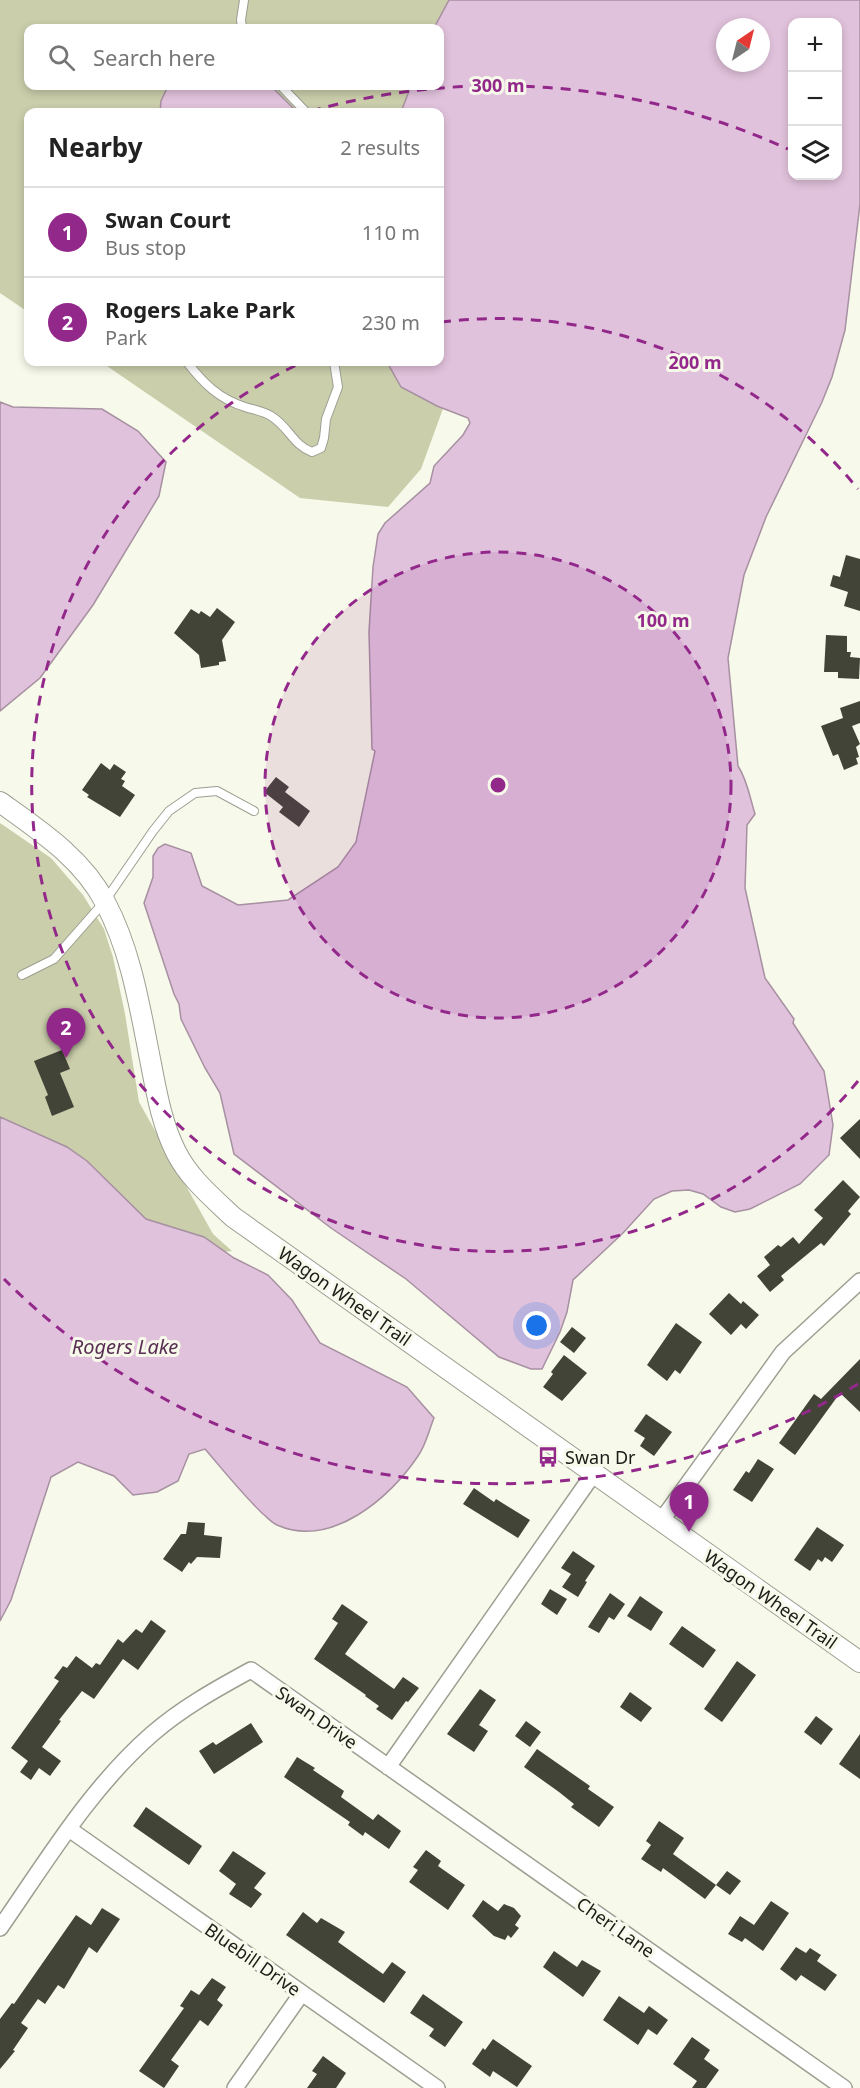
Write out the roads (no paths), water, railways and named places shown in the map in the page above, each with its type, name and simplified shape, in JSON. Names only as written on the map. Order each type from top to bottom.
[{"type":"street","name":"Wagon Wheel Trail","points":[[0,802],[44,833],[79,865],[105,901],[130,961],[161,1117],[177,1153],[200,1185],[233,1217],[860,1662]]},
{"type":"street","points":[[661,1521],[783,1352],[860,1281]]},
{"type":"street","points":[[388,1767],[594,1473]]},
{"type":"street","name":"Swan Drive","points":[[0,1928],[69,1829],[109,1777],[152,1734],[199,1699],[251,1670],[388,1767]]},
{"type":"street","name":"Cheri Lane","points":[[388,1767],[844,2088]]},
{"type":"street","name":"Bluebill Drive","points":[[69,1829],[437,2088]]},
{"type":"street","points":[[235,2088],[302,1993]]},
{"type":"lane","points":[[242,24],[244,0]]},
{"type":"lane","points":[[285,90],[302,108]]},
{"type":"lane","points":[[190,366],[213,392],[228,401],[271,416],[280,423],[300,448],[312,452],[321,448],[326,419],[338,387],[335,366]]},
{"type":"lane","points":[[22,975],[54,959],[105,901],[153,831],[170,811],[195,793],[217,791],[254,811]]},
{"type":"water","points":[[449,0],[860,0],[860,204],[845,330],[832,377],[822,402],[766,517],[744,575],[728,658],[738,766],[746,783],[755,814],[747,825],[745,888],[765,978],[794,1019],[793,1023],[824,1071],[833,1125],[829,1155],[800,1184],[750,1209],[735,1212],[721,1207],[703,1194],[689,1190],[672,1191],[654,1199],[623,1233],[573,1280],[567,1312],[542,1369],[531,1369],[499,1357],[406,1279],[331,1228],[234,1154],[220,1093],[181,1019],[179,1004],[144,903],[153,877],[153,856],[158,848],[165,844],[191,853],[202,886],[238,905],[288,900],[338,867],[356,842],[375,751],[372,749],[369,632],[373,567],[378,534],[385,523],[430,483],[434,466],[463,435],[470,423],[468,418],[437,406],[401,387],[389,366],[444,366],[444,108],[403,108],[409,90],[444,90],[444,24],[436,24]]},
{"type":"water","points":[[166,90],[275,90],[293,108],[160,108]]},
{"type":"water","points":[[0,402],[13,407],[102,409],[138,431],[166,462],[159,496],[93,605],[40,678],[0,711]]},
{"type":"water","name":"Rogers Lake","points":[[0,1117],[67,1147],[87,1161],[146,1219],[204,1237],[234,1258],[268,1275],[292,1300],[320,1343],[407,1387],[434,1418],[421,1452],[392,1488],[375,1503],[338,1525],[318,1530],[297,1531],[277,1525],[270,1520],[205,1449],[189,1454],[178,1481],[157,1492],[133,1495],[114,1476],[78,1462],[51,1477],[11,1600],[0,1621]]},
{"type":"place","name":"Rogers Lake Park","points":[[66,1058]]},
{"type":"place","name":"Swan Dr","points":[[548,1457]]},
{"type":"place","name":"Swan Court","points":[[689,1532]]}]
